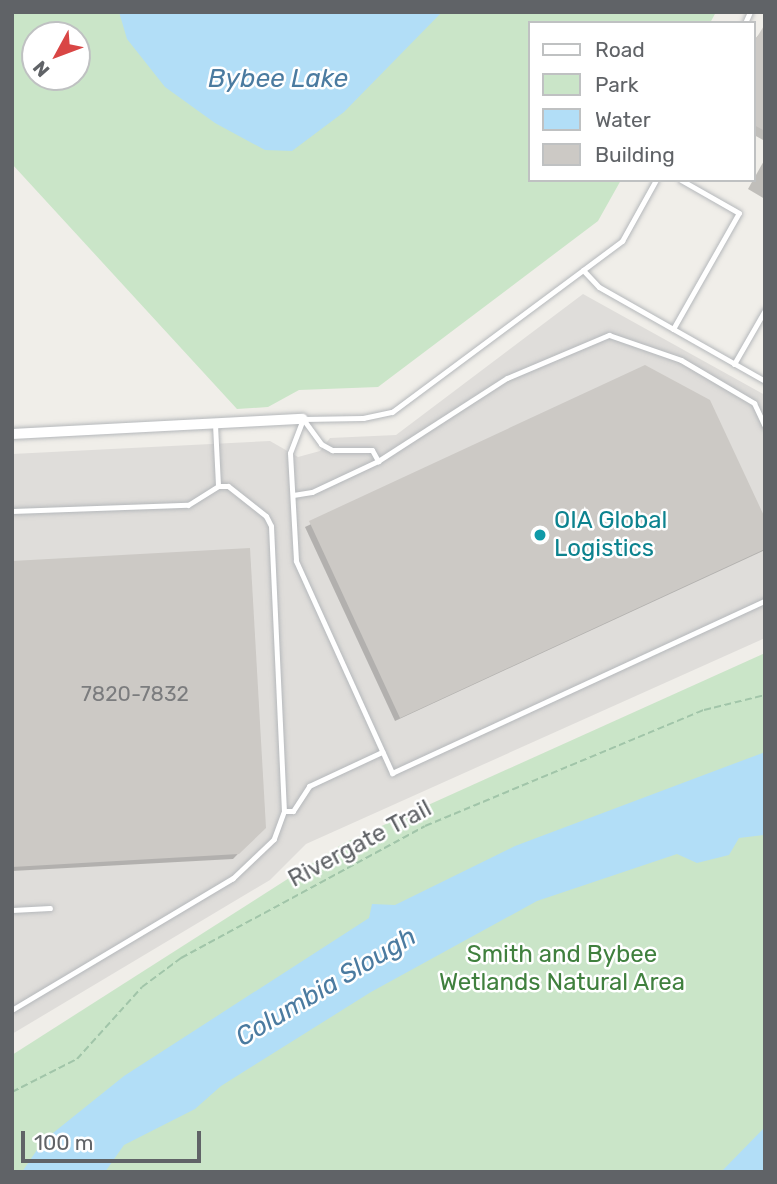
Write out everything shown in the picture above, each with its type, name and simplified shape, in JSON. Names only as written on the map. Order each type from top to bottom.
[{"type":"street","points":[[12,434],[303,419]]},
{"type":"lane","points":[[303,419],[372,418],[392,412],[622,241],[655,182]]},
{"type":"lane","points":[[673,329],[739,213],[685,182]]},
{"type":"lane","points":[[583,270],[599,287],[765,381]]},
{"type":"lane","points":[[734,364],[765,310]]},
{"type":"lane","points":[[293,495],[312,492],[378,461],[507,378],[608,335],[681,360],[754,403],[765,427]]},
{"type":"lane","points":[[303,419],[321,444],[332,450],[372,450],[378,461]]},
{"type":"lane","points":[[303,419],[290,453],[296,561],[392,773],[765,601]]},
{"type":"lane","points":[[215,424],[218,486]]},
{"type":"lane","points":[[12,511],[188,505],[218,486],[228,485],[271,526],[284,811],[274,839],[233,878],[12,1010]]},
{"type":"lane","points":[[284,811],[293,811],[309,786],[382,752]]},
{"type":"lane","points":[[12,911],[50,908]]},
{"type":"path","name":"Rivergate Trail","points":[[12,1092],[77,1059],[142,987],[181,958],[425,826],[704,710],[765,695]]},
{"type":"shaded area","points":[[583,294],[765,395],[765,638],[306,844],[270,880],[12,1034],[12,454],[270,441],[298,457],[320,451],[330,438],[396,435]]},
{"type":"green space","points":[[12,12],[716,12],[711,21],[528,21],[528,182],[620,182],[598,221],[378,387],[299,390],[268,407],[237,409],[12,164]]},
{"type":"green space","name":"Smith and Bybee Wetlands Natural Area","points":[[765,653],[765,1172],[12,1172],[12,1055],[344,843]]},
{"type":"water","name":"Bybee Lake","points":[[119,12],[442,12],[344,112],[292,151],[265,150],[215,123],[165,87],[127,39]]},
{"type":"water","name":"Columbia Slough","points":[[765,752],[765,835],[739,838],[729,855],[697,863],[677,854],[537,901],[371,992],[221,1086],[195,1109],[124,1145],[105,1172],[22,1172],[43,1141],[124,1076],[369,918],[372,904],[395,905],[515,846]]},
{"type":"water","points":[[765,1127],[765,1172],[721,1172]]},
{"type":"building","points":[[765,24],[765,131],[756,126],[756,39]]},
{"type":"building","name":"OIA Global Logistics","points":[[645,365],[710,400],[765,518],[765,549],[400,718],[309,521]]},
{"type":"building","points":[[250,548],[266,828],[239,854],[12,867],[12,561]]},
{"type":"place","name":"OIA Global Logistics","points":[[540,535]]}]
